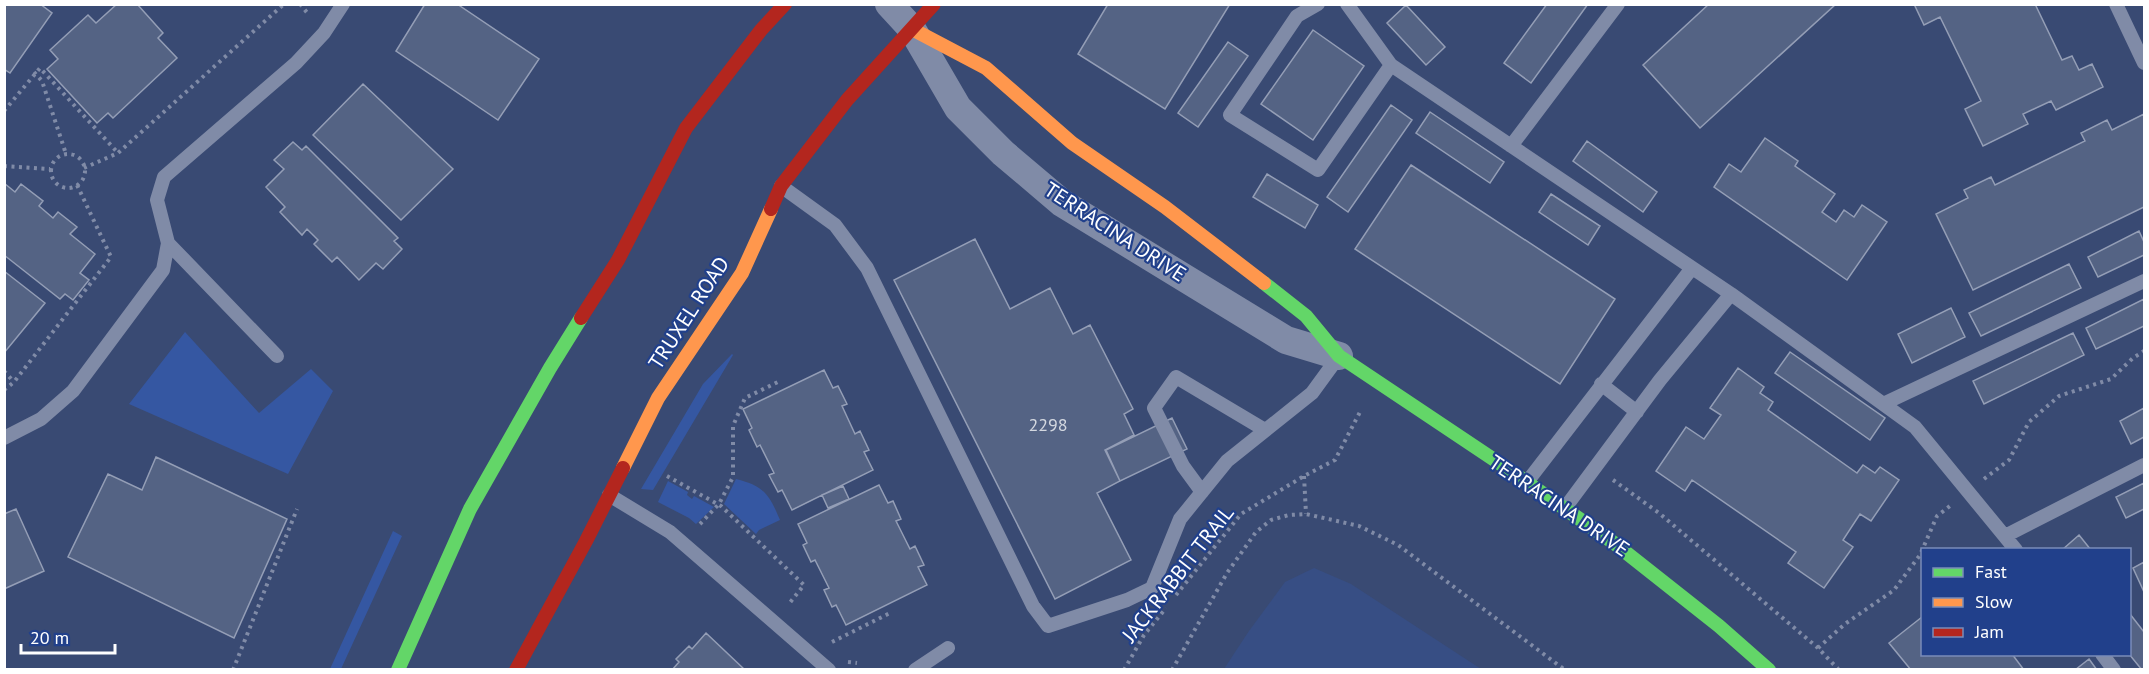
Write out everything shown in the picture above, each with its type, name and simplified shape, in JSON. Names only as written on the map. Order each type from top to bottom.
[{"type":"main road","points":[[398,669],[470,509],[550,368],[618,260],[686,128],[761,30],[785,4]]},
{"type":"main road","name":"TRUXEL ROAD","points":[[516,669],[658,398],[742,273],[781,186],[847,100],[934,4]]},
{"type":"main road","name":"TERRACINA DRIVE","points":[[912,29],[986,68],[1072,143],[1164,207],[1306,316],[1339,356],[1615,542],[1683,594],[1769,669]]},
{"type":"street","name":"TERRACINA DRIVE","points":[[890,4],[912,29],[958,108],[1003,153],[1062,203],[1286,340],[1339,356]]},
{"type":"lane","points":[[4,438],[40,419],[73,391],[163,270],[168,243],[157,200],[164,177],[296,63],[324,33],[343,4]]},
{"type":"lane","points":[[1318,4],[1297,16],[1230,115],[1318,170],[1391,65]]},
{"type":"lane","points":[[1347,4],[1391,65],[1731,294],[1915,427],[2015,548]]},
{"type":"lane","points":[[1511,146],[1618,4]]},
{"type":"lane","points":[[2116,4],[2145,63]]},
{"type":"lane","points":[[781,186],[835,225],[867,268],[1033,606],[1048,626],[1126,600],[1152,588],[1180,519],[1227,461],[1312,393],[1339,356]]},
{"type":"lane","points":[[168,243],[277,356]]},
{"type":"lane","points":[[1526,482],[1692,268]]},
{"type":"lane","points":[[1883,404],[2145,281]]},
{"type":"lane","points":[[1565,508],[1660,380],[1731,294]]},
{"type":"lane","points":[[1202,492],[1183,466],[1154,408],[1176,377],[1265,430]]},
{"type":"lane","points":[[1601,384],[1637,412]]},
{"type":"lane","points":[[2005,536],[2145,465]]},
{"type":"lane","points":[[609,495],[670,532],[829,669]]},
{"type":"lane","points":[[915,669],[948,648]]},
{"type":"lane","points":[[2104,656],[2114,669]]},
{"type":"path","points":[[84,168],[118,153],[284,4]]},
{"type":"path","points":[[300,4],[309,15]]},
{"type":"path","points":[[4,111],[34,72],[40,68],[118,153]]},
{"type":"path","points":[[34,72],[42,81],[66,154]]},
{"type":"path","points":[[66,154],[78,158],[84,168],[83,178],[71,188],[60,186],[52,177],[50,169],[58,156],[66,154]]},
{"type":"path","points":[[4,166],[50,169]]},
{"type":"path","points":[[4,390],[14,382],[111,257],[77,185]]},
{"type":"path","points":[[4,372],[14,382]]},
{"type":"path","points":[[700,524],[719,504],[733,477],[733,426],[745,398],[780,381]]},
{"type":"path","name":"JACKRABBIT TRAIL","points":[[1174,598],[1241,514],[1335,460],[1362,409]]},
{"type":"path","points":[[1596,467],[1659,513],[1818,648],[1839,669]]},
{"type":"path","points":[[667,476],[719,504],[804,585],[789,603],[788,606],[794,611]]},
{"type":"path","points":[[1304,476],[1306,514]]},
{"type":"path","points":[[233,669],[297,509]]},
{"type":"path","points":[[1172,669],[1227,573],[1256,532],[1271,520],[1289,515],[1306,514],[1359,526],[1398,545],[1565,669]]},
{"type":"path","name":"JACKRABBIT TRAIL","points":[[1124,669],[1144,635],[1166,607]]},
{"type":"path","points":[[834,650],[828,644],[892,612]]},
{"type":"path","points":[[841,655],[847,661],[857,663]]},
{"type":"shaded area","points":[[185,332],[259,413],[311,369],[333,391],[288,474],[129,404]]},
{"type":"shaded area","points":[[732,354],[653,490],[641,489],[703,384]]},
{"type":"shaded area","points":[[736,479],[764,492],[769,497],[780,520],[759,530],[756,534],[724,504]]},
{"type":"shaded area","points":[[668,481],[688,492],[687,495],[692,499],[694,496],[714,507],[696,524],[658,502]]},
{"type":"shaded area","points":[[393,531],[402,536],[341,669],[330,669]]},
{"type":"shaded area","points":[[1314,568],[1351,584],[1481,669],[1224,669],[1285,582]]},
{"type":"building","points":[[4,4],[40,4],[52,13],[10,73],[4,69]]},
{"type":"building","points":[[117,4],[137,4],[163,33],[158,38],[177,58],[113,118],[108,113],[97,123],[47,69],[58,59],[50,50],[88,15],[96,23]]},
{"type":"building","points":[[425,4],[457,4],[539,59],[498,120],[396,51]]},
{"type":"building","points":[[1108,4],[1230,4],[1165,109],[1078,54]]},
{"type":"building","points":[[1547,4],[1588,4],[1531,83],[1504,63]]},
{"type":"building","points":[[1709,4],[1836,4],[1700,128],[1643,65]]},
{"type":"building","points":[[1914,4],[2035,4],[2062,60],[2072,56],[2079,70],[2092,64],[2103,87],[2056,110],[2051,101],[2023,114],[2028,124],[1983,146],[1965,109],[1981,101],[1940,17],[1924,25]]},
{"type":"building","points":[[1406,5],[1445,47],[1426,65],[1387,23]]},
{"type":"building","points":[[1313,30],[1364,66],[1313,140],[1261,104]]},
{"type":"building","points":[[1228,42],[1248,56],[1198,127],[1178,113]]},
{"type":"building","points":[[363,84],[453,169],[401,220],[313,135]]},
{"type":"building","points":[[1391,105],[1412,120],[1348,212],[1327,197]]},
{"type":"building","points":[[1430,112],[1504,162],[1490,183],[1416,133]]},
{"type":"building","points":[[2144,114],[2144,207],[1973,290],[1936,214],[1968,198],[1964,190],[1991,177],[1995,185],[2085,141],[2081,133],[2107,120],[2112,130]]},
{"type":"building","points":[[1765,138],[1798,161],[1795,166],[1835,194],[1822,212],[1836,222],[1844,210],[1854,217],[1862,205],[1887,222],[1847,280],[1714,187],[1729,164],[1741,172]]},
{"type":"building","points":[[1587,141],[1657,192],[1643,212],[1573,161]]},
{"type":"building","points":[[293,142],[302,150],[306,146],[398,238],[394,241],[402,249],[383,269],[376,263],[359,280],[337,257],[332,262],[314,244],[318,240],[307,229],[302,235],[280,212],[285,207],[266,187],[284,169],[274,160]]},
{"type":"building","points":[[1411,165],[1615,299],[1560,384],[1355,249]]},
{"type":"building","points":[[1267,174],[1318,205],[1305,228],[1253,197]]},
{"type":"building","points":[[4,183],[15,192],[21,184],[43,201],[39,206],[53,218],[58,212],[77,227],[70,234],[95,254],[80,273],[89,280],[73,300],[65,294],[60,299],[4,255]]},
{"type":"building","points":[[1551,194],[1600,226],[1588,245],[1539,212]]},
{"type":"building","points":[[2139,231],[2144,242],[2144,255],[2098,277],[2088,257]]},
{"type":"building","points":[[975,239],[1010,309],[1050,288],[1073,334],[1090,325],[1133,409],[1124,414],[1134,435],[1105,450],[1120,481],[1097,493],[1131,560],[1055,599],[894,280]]},
{"type":"building","points":[[2069,264],[2081,288],[1981,336],[1969,313]]},
{"type":"building","points":[[4,271],[45,303],[4,353]]},
{"type":"building","points":[[2144,299],[2144,326],[2096,349],[2086,328]]},
{"type":"building","points":[[1951,308],[1965,337],[1912,363],[1898,334]]},
{"type":"building","points":[[2073,333],[2084,355],[1984,404],[1973,381]]},
{"type":"building","points":[[1790,352],[1885,418],[1870,440],[1775,373]]},
{"type":"building","points":[[1738,368],[1764,387],[1760,393],[1773,402],[1768,410],[1857,473],[1863,465],[1875,473],[1880,467],[1899,480],[1871,521],[1860,514],[1843,540],[1853,547],[1824,588],[1788,563],[1796,552],[1692,480],[1685,491],[1656,471],[1686,427],[1704,439],[1721,415],[1710,408]]},
{"type":"building","points":[[824,370],[833,388],[838,386],[847,404],[842,406],[855,434],[860,431],[869,450],[864,452],[873,470],[792,510],[782,490],[778,492],[769,475],[774,473],[760,445],[757,447],[749,430],[752,428],[743,409]]},
{"type":"building","points":[[2144,408],[2144,437],[2131,444],[2120,421]]},
{"type":"building","points":[[1172,418],[1187,449],[1120,481],[1106,450]]},
{"type":"building","points":[[156,457],[287,519],[234,638],[68,557],[108,474],[142,490]]},
{"type":"building","points":[[2144,483],[2144,509],[2126,518],[2116,497]]},
{"type":"building","points":[[879,485],[888,503],[893,501],[901,519],[896,521],[910,549],[915,546],[924,565],[918,567],[927,585],[846,625],[836,605],[832,607],[824,590],[829,588],[815,560],[811,562],[803,545],[807,543],[798,524]]},
{"type":"building","points":[[843,486],[849,499],[828,508],[822,495]]},
{"type":"building","points":[[16,509],[44,571],[4,589],[4,514]]},
{"type":"building","points":[[2079,535],[2089,548],[2064,548]]},
{"type":"building","points":[[2144,562],[2144,592],[2133,568]]},
{"type":"building","points":[[2131,615],[2144,632],[2144,670],[2131,656]]},
{"type":"building","points":[[1921,618],[1921,656],[2014,656],[2024,670],[1911,670],[1889,643]]},
{"type":"building","points":[[706,633],[745,670],[672,670],[679,662],[676,659],[689,646],[692,649]]},
{"type":"building","points":[[2089,659],[2097,670],[2075,670]]},
{"type":"traffic: fast","points":[[1264,283],[1306,316],[1339,356],[1614,543],[1719,626],[1769,670]]},
{"type":"traffic: fast","points":[[398,670],[470,509],[581,318]]},
{"type":"traffic: slow","points":[[912,29],[986,68],[1072,143],[1165,207],[1264,283]]},
{"type":"traffic: slow","points":[[623,468],[658,398],[742,273],[771,209]]},
{"type":"traffic: jam","points":[[581,318],[618,260],[686,128],[761,30],[785,4]]},
{"type":"traffic: jam","points":[[771,209],[781,186],[847,100],[934,4]]},
{"type":"traffic: jam","points":[[516,670],[623,468]]}]
